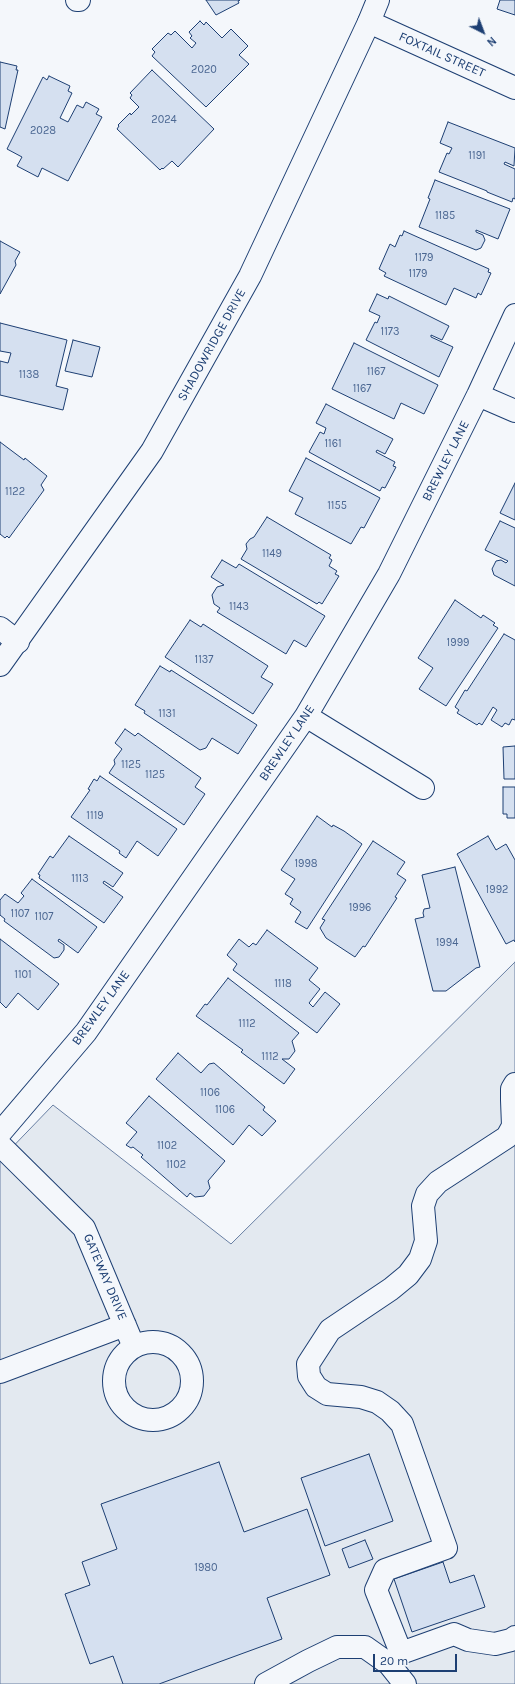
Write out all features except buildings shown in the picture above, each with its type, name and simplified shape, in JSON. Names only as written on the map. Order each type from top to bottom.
[{"type":"street","name":"SHADOWRIDGE DRIVE","points":[[0,665],[18,642],[152,451],[250,276],[378,0]]},
{"type":"street","name":"FOXTAIL STREET","points":[[369,22],[515,88]]},
{"type":"street","name":"BREWLEY LANE","points":[[0,1133],[86,1032],[306,716],[389,574],[478,395],[515,315]]},
{"type":"street","points":[[478,395],[515,411]]},
{"type":"street","points":[[0,628],[18,642]]},
{"type":"street","points":[[306,716],[423,788]]},
{"type":"street","points":[[515,1084],[512,1089],[513,1126],[507,1137],[438,1182],[427,1194],[424,1206],[426,1241],[420,1258],[408,1275],[391,1289],[330,1330],[308,1364],[308,1370],[309,1376],[316,1387],[327,1394],[362,1397],[377,1402],[390,1411],[402,1424],[446,1548],[385,1570],[376,1590],[401,1653],[454,1634],[468,1640],[495,1644],[515,1637]]},
{"type":"street","name":"GATEWAY DRIVE","points":[[0,1145],[84,1228],[134,1347]]},
{"type":"street","points":[[0,1372],[125,1325]]},
{"type":"street","points":[[266,1684],[337,1647],[365,1647],[390,1664],[405,1684]]},
{"type":"shaded area","points":[[515,962],[515,1684],[0,1684],[0,1160],[53,1105],[231,1244]]}]
